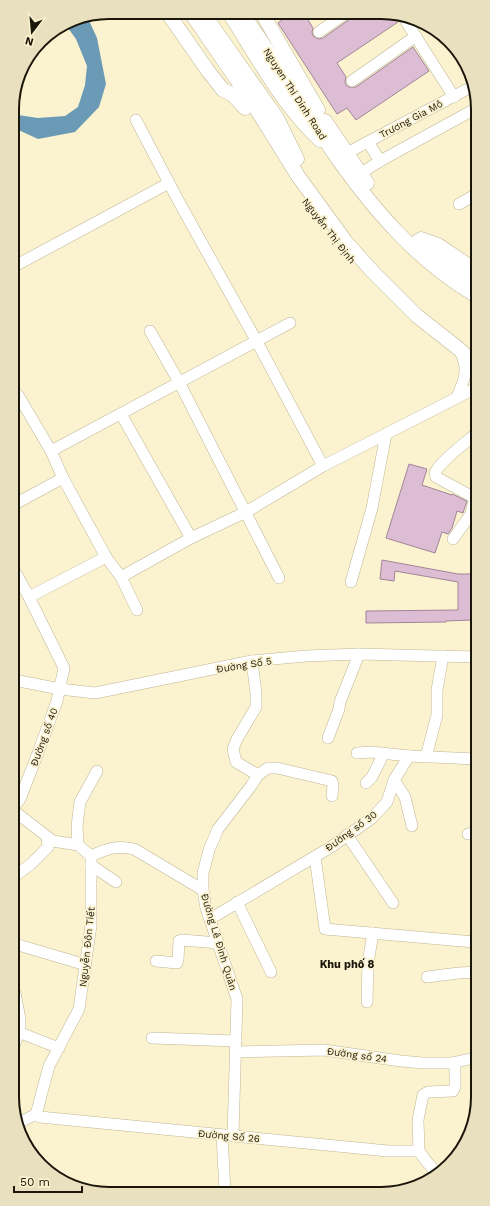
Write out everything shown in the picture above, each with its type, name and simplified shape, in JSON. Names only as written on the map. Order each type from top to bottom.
[{"type":"main road","points":[[172,19],[223,90],[249,105]]},
{"type":"main road","points":[[187,19],[249,105]]},
{"type":"main road","points":[[195,19],[249,105]]},
{"type":"main road","points":[[207,19],[277,118],[321,209]]},
{"type":"main road","name":"Nguyen Thi Dinh Road","points":[[233,19],[294,112],[312,132],[339,155]]},
{"type":"main road","name":"Nguyen Thi Dinh Road","points":[[246,19],[339,155]]},
{"type":"main road","name":"Nguyen Thi Dinh Road","points":[[253,19],[308,104]]},
{"type":"main road","points":[[265,19],[329,128],[339,155],[356,176],[377,211],[412,241],[438,257],[471,281]]},
{"type":"main road","points":[[296,93],[321,115]]},
{"type":"main road","name":"Nguyễn Thị Định","points":[[249,105],[321,209],[346,242],[373,272],[417,316],[471,359]]},
{"type":"main road","name":"Nguyễn Thị Định","points":[[249,105],[308,208],[370,282],[394,304],[417,316]]},
{"type":"main road","points":[[412,241],[424,239],[438,245],[471,267]]},
{"type":"main road","points":[[412,241],[432,266],[471,293]]},
{"type":"main road","points":[[460,349],[471,352]]},
{"type":"street","points":[[319,32],[338,19]]},
{"type":"street","points":[[408,23],[454,97]]},
{"type":"street","points":[[352,81],[416,36]]},
{"type":"street","name":"Trương Gia Mô","points":[[339,155],[368,142],[468,88]]},
{"type":"street","points":[[356,176],[380,161],[471,111]]},
{"type":"street","points":[[136,120],[323,466]]},
{"type":"street","points":[[368,142],[380,161]]},
{"type":"street","points":[[19,264],[169,183]]},
{"type":"street","points":[[459,204],[471,197]]},
{"type":"street","points":[[51,451],[290,323]]},
{"type":"street","points":[[150,331],[179,382],[279,578]]},
{"type":"street","points":[[457,397],[464,382],[466,368],[460,349]]},
{"type":"street","points":[[121,577],[191,538],[246,512],[323,466],[471,390]]},
{"type":"street","points":[[19,397],[51,451],[63,478],[106,557],[121,577],[137,610]]},
{"type":"street","points":[[121,414],[191,538]]},
{"type":"street","points":[[351,582],[372,508],[386,434]]},
{"type":"street","points":[[471,438],[443,463],[435,474],[436,477],[471,496]]},
{"type":"street","points":[[19,502],[63,478]]},
{"type":"street","points":[[453,540],[471,514]]},
{"type":"street","points":[[29,597],[106,557]]},
{"type":"street","name":"Đường số 40","points":[[19,579],[64,668],[60,689],[38,753],[19,800]]},
{"type":"street","points":[[328,738],[339,709],[340,702],[359,654]]},
{"type":"street","name":"Đường Số 5","points":[[19,681],[60,689],[95,693],[252,661],[306,656],[359,654],[471,657]]},
{"type":"street","points":[[426,756],[437,715],[437,690],[443,656]]},
{"type":"street","points":[[252,661],[256,693],[256,707],[237,739],[233,749],[236,762],[258,775],[268,768],[277,768],[332,781],[332,796]]},
{"type":"street","points":[[357,753],[371,752],[409,756],[471,759]]},
{"type":"street","points":[[366,783],[372,777],[384,753]]},
{"type":"street","name":"Đường số 30","points":[[210,919],[315,857],[372,818],[387,802],[394,780],[409,756]]},
{"type":"street","points":[[78,845],[80,802],[97,771]]},
{"type":"street","name":"Đường Lê Đình Quản","points":[[225,1187],[227,1136],[236,1052],[237,999],[210,919],[203,890],[203,873],[209,850],[218,829],[252,786],[258,775]]},
{"type":"street","points":[[394,780],[405,797],[412,826]]},
{"type":"street","points":[[19,815],[53,841],[78,845],[91,860],[116,882]]},
{"type":"street","points":[[348,835],[392,903]]},
{"type":"street","points":[[19,872],[31,864],[48,847],[47,837]]},
{"type":"street","points":[[91,860],[110,848],[122,846],[134,849],[203,890]]},
{"type":"street","points":[[315,857],[325,929],[471,939]]},
{"type":"street","name":"Nguyễn Đôn Tiết","points":[[38,1116],[49,1066],[79,1009],[91,925],[91,860]]},
{"type":"street","points":[[237,902],[271,972]]},
{"type":"street","points":[[367,1002],[368,963],[372,933]]},
{"type":"street","points":[[156,960],[176,963],[178,960],[179,941],[182,940],[218,944]]},
{"type":"street","points":[[19,945],[86,965]]},
{"type":"street","points":[[427,977],[471,972]]},
{"type":"street","points":[[19,1015],[19,1026]]},
{"type":"street","points":[[19,1032],[59,1048]]},
{"type":"street","points":[[152,1038],[236,1041]]},
{"type":"street","name":"Đường số 24","points":[[236,1052],[324,1050],[401,1061],[455,1062],[471,1059]]},
{"type":"street","points":[[434,1170],[426,1162],[419,1151],[418,1120],[423,1094],[428,1092],[453,1091],[455,1086],[455,1062]]},
{"type":"street","points":[[23,1122],[38,1116]]},
{"type":"street","name":"Đường Số 26","points":[[38,1116],[388,1151],[419,1151]]},
{"type":"water","points":[[89,21],[97,38],[106,84],[99,107],[75,132],[38,139],[19,130],[19,115],[38,118],[65,116],[78,107],[85,85],[87,66],[76,39],[69,29]]},
{"type":"building","points":[[283,19],[308,19],[313,28],[313,36],[319,39],[323,38],[350,19],[381,19],[397,21],[398,22],[337,63],[346,77],[346,85],[349,87],[356,87],[413,47],[429,71],[356,120],[347,108],[337,114],[278,23]]},
{"type":"building","points":[[409,464],[427,469],[422,485],[452,494],[467,501],[463,513],[457,511],[452,528],[448,534],[442,532],[435,553],[386,538]]},
{"type":"building","points":[[382,560],[458,574],[471,574],[471,620],[446,622],[366,623],[366,611],[458,610],[458,582],[395,571],[394,581],[380,579]]},
{"type":"district","name":"Khu phố 8","points":[[347,964]]}]
